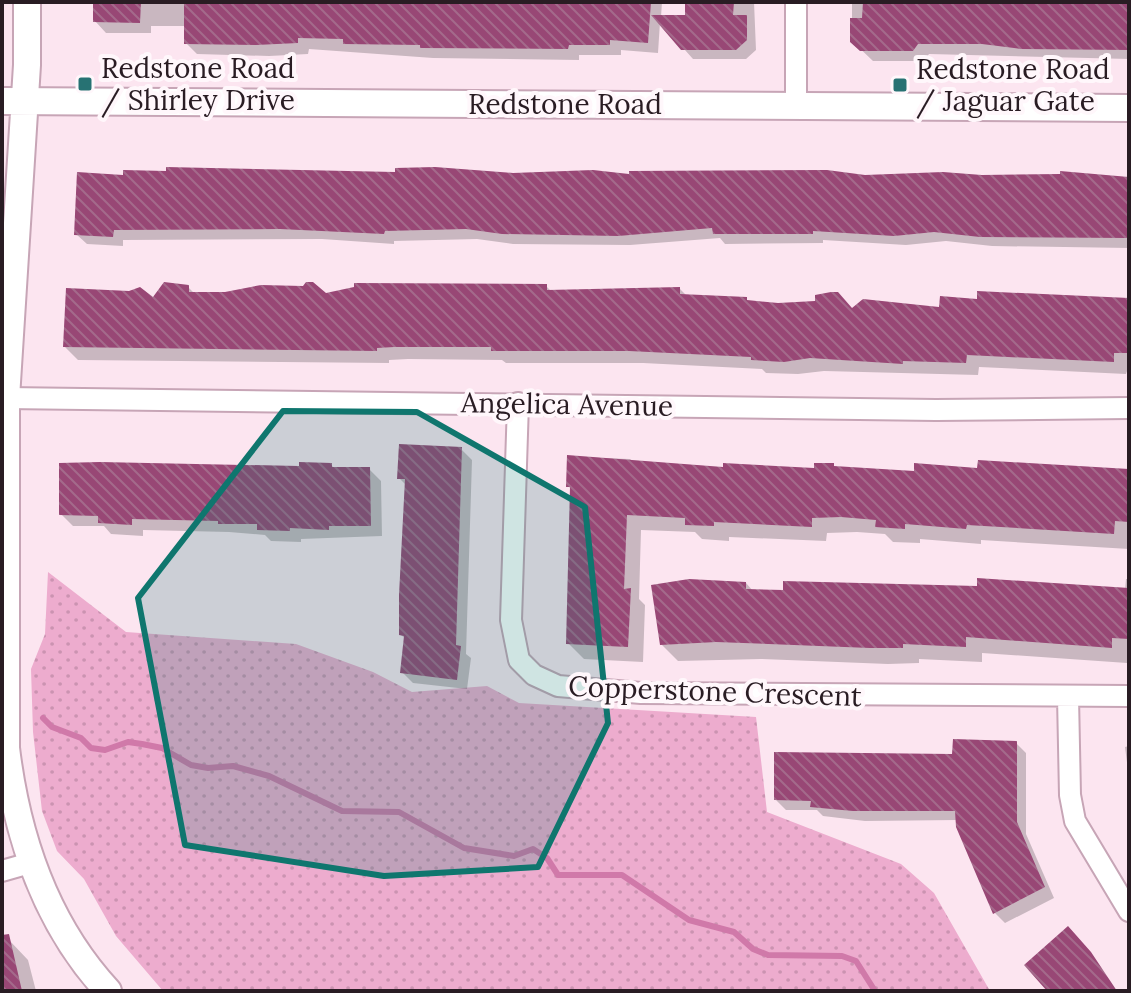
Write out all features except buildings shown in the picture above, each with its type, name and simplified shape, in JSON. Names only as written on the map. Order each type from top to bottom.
[{"type":"street","points":[[27,2],[13,102],[6,398],[6,748],[12,801],[30,863],[76,951],[108,991]]},
{"type":"street","points":[[796,2],[796,106]]},
{"type":"street","name":"Redstone Road","points":[[13,102],[1129,108]]},
{"type":"street","name":"Angelica Avenue","points":[[6,398],[936,410],[1129,408]]},
{"type":"street","name":"Copperstone Crescent","points":[[518,403],[511,620],[519,660],[534,675],[558,686],[641,693],[1129,696]]},
{"type":"street","points":[[1068,697],[1070,795],[1075,821],[1129,911]]},
{"type":"street","points":[[2,871],[30,863]]},
{"type":"highlighted area","points":[[283,411],[417,412],[585,507],[608,723],[538,867],[384,876],[185,845],[138,598]]},
{"type":"shaded area","points":[[48,572],[126,632],[296,644],[373,672],[412,692],[487,686],[519,703],[756,717],[767,812],[901,864],[934,893],[990,991],[163,991],[116,936],[84,879],[57,851],[42,811],[33,732],[31,669],[45,634]]},
{"type":"waterway","points":[[43,718],[52,727],[81,738],[91,748],[105,750],[128,742],[162,748],[191,765],[208,768],[233,766],[269,776],[342,811],[399,812],[464,848],[514,856],[533,849],[547,858],[558,875],[622,875],[689,920],[734,932],[753,949],[768,955],[842,956],[856,961],[875,991]]},
{"type":"place","name":"Redstone Road / Shirley Drive","points":[[85,84]]},
{"type":"place","name":"Redstone Road / Jaguar Gate","points":[[900,85]]}]
